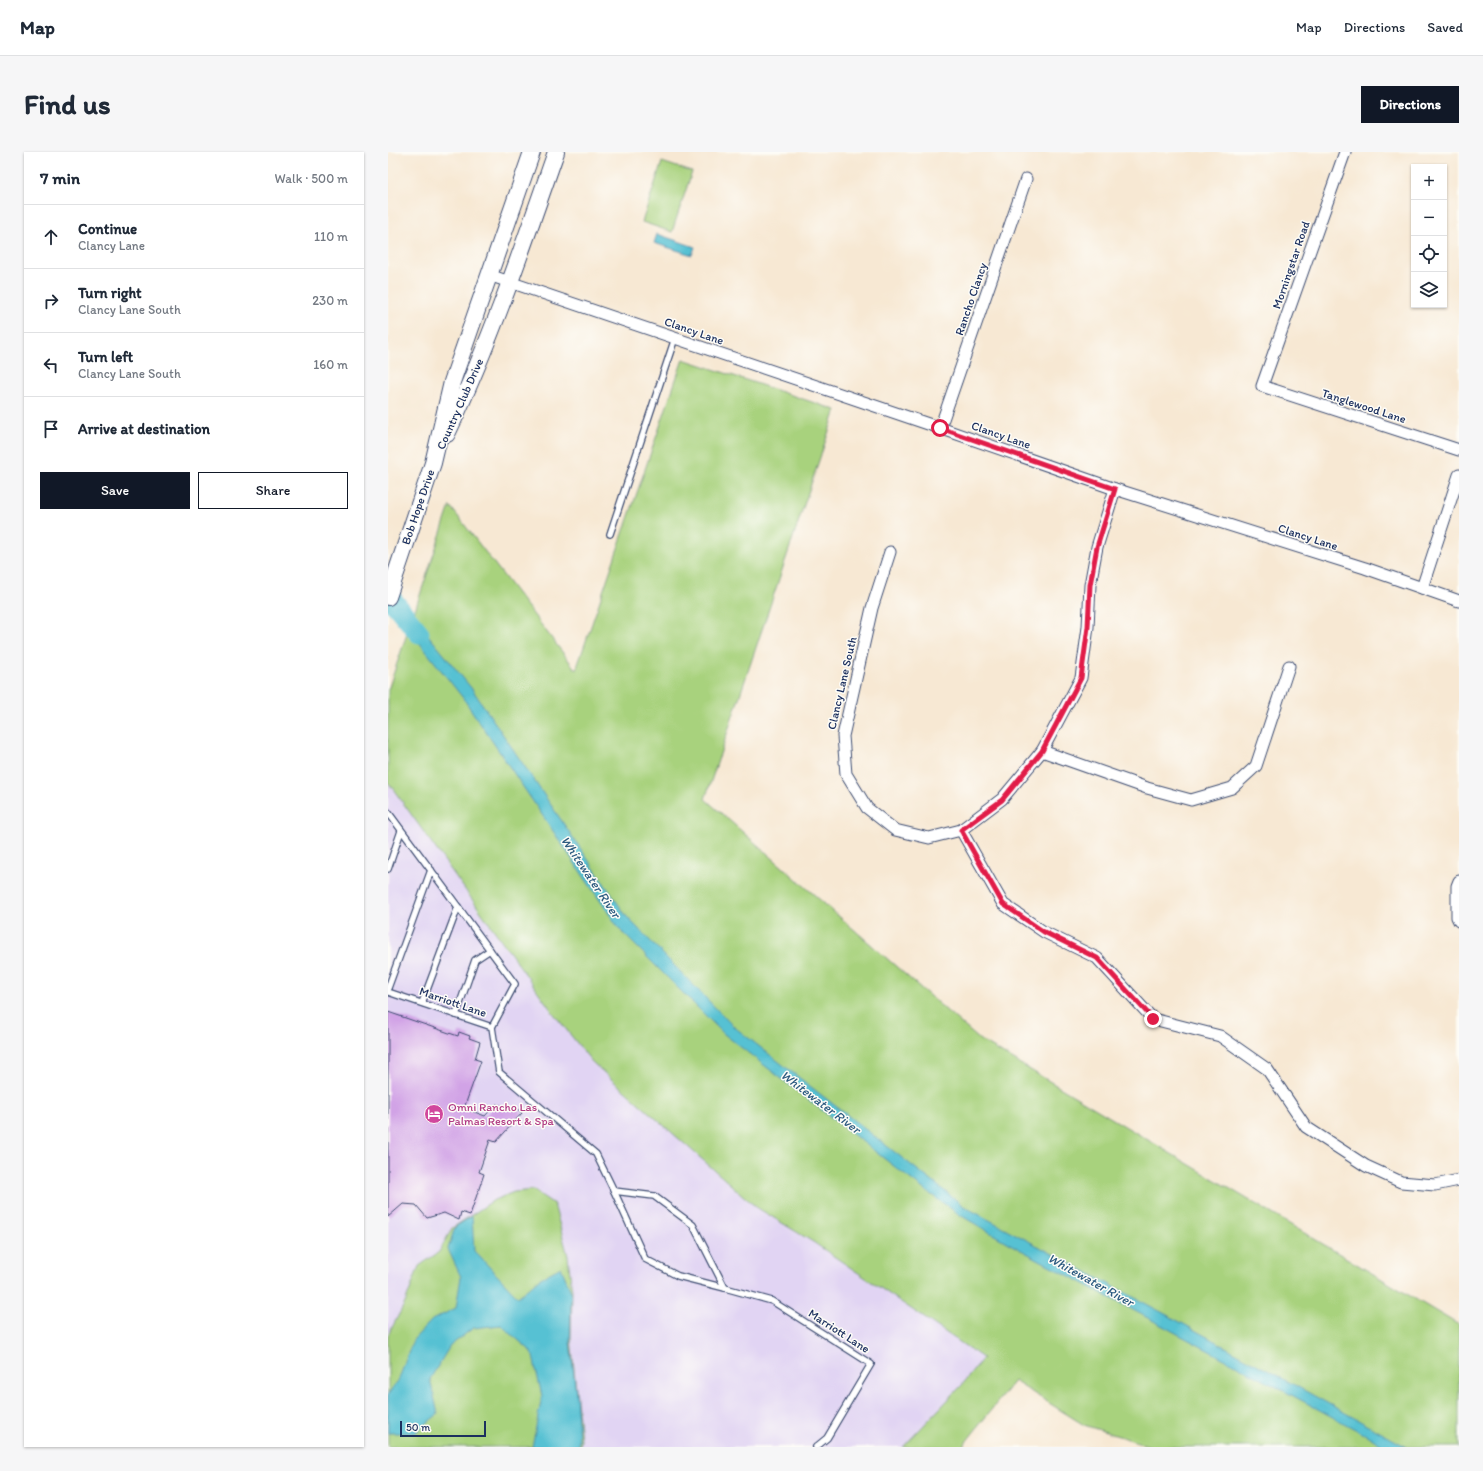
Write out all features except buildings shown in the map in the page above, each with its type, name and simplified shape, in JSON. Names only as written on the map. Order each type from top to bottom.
[{"type":"main road","name":"Country Club Drive","points":[[433,463],[452,382],[532,152]]},
{"type":"main road","name":"Country Club Drive","points":[[433,463],[469,387],[511,282],[556,152]]},
{"type":"main road","name":"Bob Hope Drive","points":[[388,597],[433,463]]},
{"type":"street","name":"Morningstar Road","points":[[1262,386],[1345,152]]},
{"type":"street","name":"Rancho Clancy","points":[[940,428],[1026,179]]},
{"type":"street","name":"Clancy Lane","points":[[490,275],[1115,489],[1365,568],[1459,601]]},
{"type":"street","name":"Tanglewood Lane","points":[[1262,386],[1459,450]]},
{"type":"street","points":[[1422,588],[1459,475]]},
{"type":"street","name":"Clancy Lane South","points":[[890,552],[872,608],[843,736],[846,774],[867,808],[895,830],[929,838],[961,830],[1002,800],[1042,751],[1081,678],[1088,627],[1090,585],[1097,547],[1115,489]]},
{"type":"street","points":[[1042,751],[1147,788],[1191,800],[1232,788],[1256,766],[1289,666]]},
{"type":"street","points":[[961,830],[1003,904],[1044,932],[1097,958],[1153,1019],[1220,1036],[1267,1069],[1306,1127],[1366,1166],[1401,1182],[1435,1185],[1459,1180]]},
{"type":"street","points":[[1459,881],[1457,886],[1457,916],[1459,921]]},
{"type":"lane","points":[[610,534],[675,338]]},
{"type":"lane","points":[[388,812],[515,984],[492,1028]]},
{"type":"lane","points":[[388,869],[402,831]]},
{"type":"lane","points":[[388,988],[431,870]]},
{"type":"lane","points":[[422,1003],[458,907]]},
{"type":"lane","points":[[456,1015],[475,960],[490,950]]},
{"type":"lane","name":"Marriott Lane","points":[[388,992],[492,1028],[499,1072],[596,1154],[645,1259],[678,1276],[772,1301],[871,1364],[827,1438],[816,1447]]},
{"type":"lane","points":[[614,1191],[654,1196],[694,1225],[725,1288]]},
{"type":"shaded area","points":[[388,782],[554,1014],[756,1207],[813,1242],[984,1358],[962,1385],[903,1447],[580,1447],[581,1440],[571,1338],[572,1291],[568,1256],[554,1204],[533,1190],[514,1192],[494,1200],[452,1228],[439,1252],[419,1266],[405,1303],[388,1335]]},
{"type":"green space","points":[[662,162],[692,172],[672,232],[642,222]]},
{"type":"green space","points":[[683,359],[836,410],[705,799],[980,1040],[1459,1325],[1459,1447],[1153,1447],[1084,1425],[1014,1381],[962,1447],[903,1447],[962,1385],[983,1358],[813,1242],[756,1207],[592,1062],[554,1014],[388,782],[388,690],[450,506],[576,670]]},
{"type":"green space","points":[[533,1190],[554,1204],[568,1256],[572,1291],[571,1338],[581,1440],[580,1447],[388,1447],[388,1335],[405,1303],[419,1266],[439,1252],[452,1228],[494,1200],[514,1192]]},
{"type":"water","points":[[657,234],[695,247],[692,255],[654,243]]},
{"type":"water","points":[[403,604],[472,689],[627,917],[733,1026],[965,1207],[1180,1322],[1407,1447],[1385,1447],[1368,1436],[1008,1243],[960,1215],[922,1188],[724,1034],[620,930],[463,698],[399,617]]},
{"type":"water","points":[[472,1216],[474,1251],[518,1297],[539,1279],[561,1267],[571,1292],[570,1342],[576,1393],[579,1441],[578,1447],[532,1447],[542,1396],[532,1352],[501,1325],[473,1328],[450,1346],[430,1379],[438,1414],[415,1433],[388,1433],[388,1395],[399,1379],[413,1340],[432,1320],[456,1308],[461,1277],[448,1249],[455,1227]]},
{"type":"waterway","name":"Whitewater River","points":[[388,595],[419,633]]},
{"type":"place","name":"Omni Rancho Las Palmas Resort & Spa","points":[[434,1114]]},
{"type":"route","points":[[940,428],[1115,489],[1097,547],[1090,585],[1088,627],[1081,678],[1042,751],[1002,800],[961,830],[1003,904],[1044,932],[1097,958],[1153,1019]]}]
